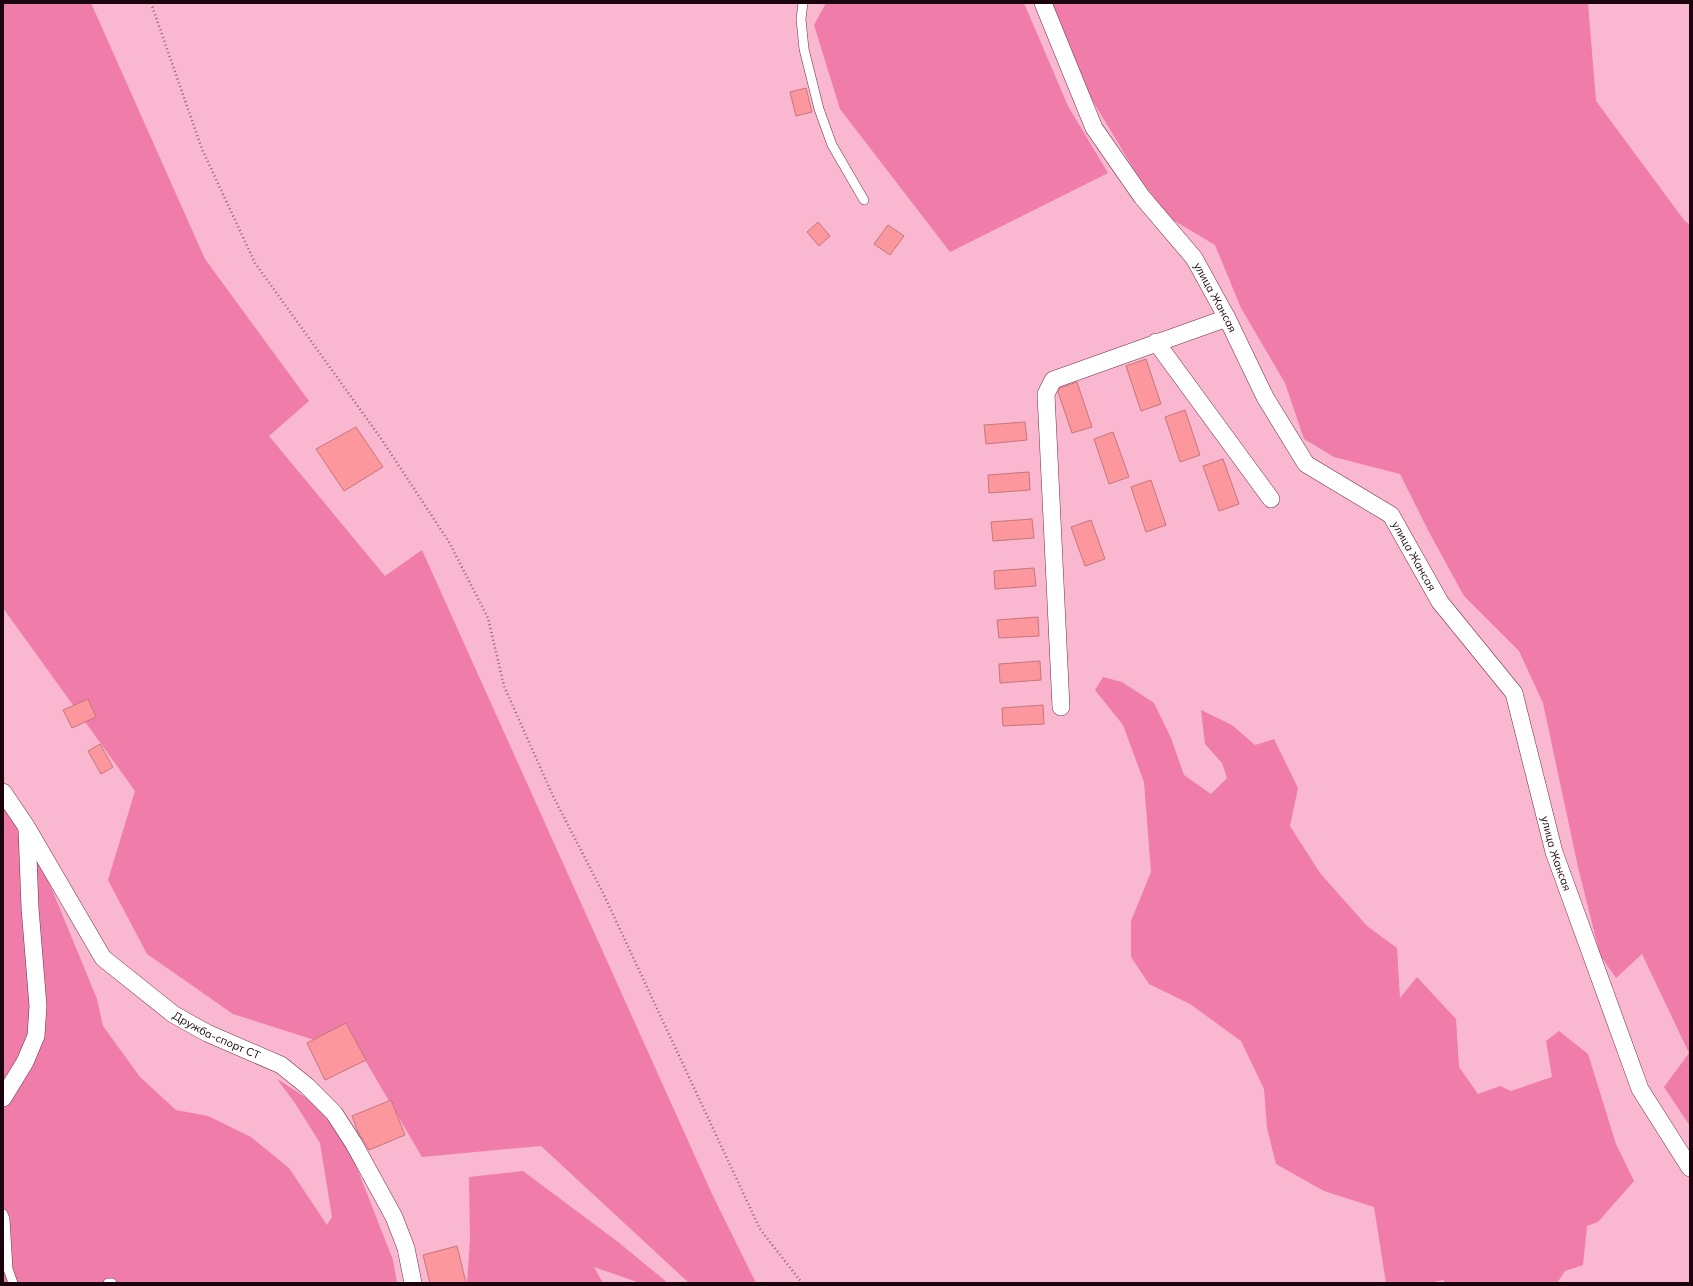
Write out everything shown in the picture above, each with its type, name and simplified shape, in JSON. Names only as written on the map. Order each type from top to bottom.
[{"type":"street","name":"улица Жансая","points":[[1043,3],[1094,128],[1142,197],[1194,258],[1227,318],[1265,397],[1306,464],[1391,515],[1440,602],[1514,693],[1554,852],[1640,1089],[1690,1168]]},
{"type":"street","points":[[1061,707],[1046,394],[1053,380],[1156,342],[1227,318]]},
{"type":"street","points":[[1156,342],[1270,499]]},
{"type":"street","name":"Дружба-спорт СТ","points":[[3,792],[26,826],[103,958],[173,1014],[207,1033],[280,1065],[307,1086],[334,1113],[362,1156],[394,1217],[406,1248],[413,1283]]},
{"type":"street","points":[[3,1098],[25,1062],[36,1036],[38,1006],[30,908],[26,826]]},
{"type":"lane","points":[[803,3],[801,18],[804,49],[819,109],[832,145],[864,200]]},
{"type":"lane","points":[[3,1214],[5,1220],[8,1269],[13,1283]]},
{"type":"path","points":[[151,3],[202,149],[255,263],[380,437],[449,542],[488,618],[504,686],[553,796],[603,893],[760,1229],[802,1283]]},
{"type":"shaded area","points":[[3,3],[91,3],[205,259],[309,401],[269,436],[385,576],[422,550],[712,1194],[756,1283],[689,1283],[541,1146],[422,1157],[362,1055],[233,1014],[147,954],[108,880],[135,791],[3,608]]},
{"type":"shaded area","points":[[826,3],[1024,3],[1068,106],[1108,173],[950,252],[840,109],[814,25]]},
{"type":"shaded area","points":[[1052,3],[1588,3],[1596,101],[1684,220],[1690,225],[1690,1126],[1664,1087],[1689,1053],[1642,954],[1616,978],[1600,955],[1578,867],[1543,703],[1519,651],[1464,596],[1429,532],[1400,474],[1334,457],[1304,439],[1285,383],[1241,308],[1215,245],[1168,217],[1135,171],[1091,98]]},
{"type":"shaded area","points":[[1103,677],[1122,682],[1154,703],[1171,738],[1184,775],[1211,794],[1227,778],[1222,763],[1205,744],[1201,710],[1232,725],[1255,745],[1274,739],[1298,788],[1290,826],[1320,873],[1367,926],[1397,948],[1400,998],[1417,977],[1456,1019],[1459,1067],[1478,1094],[1500,1086],[1511,1091],[1552,1077],[1546,1041],[1559,1031],[1588,1054],[1616,1144],[1634,1181],[1598,1222],[1587,1226],[1583,1265],[1565,1271],[1557,1283],[1444,1283],[1444,1280],[1428,1283],[1386,1283],[1374,1207],[1324,1191],[1276,1164],[1267,1128],[1264,1089],[1241,1041],[1190,1004],[1149,984],[1131,957],[1131,921],[1151,872],[1144,782],[1123,725],[1095,690]]},
{"type":"shaded area","points":[[3,805],[44,870],[97,999],[103,1026],[140,1077],[176,1110],[208,1116],[251,1137],[289,1168],[327,1225],[332,1217],[320,1143],[295,1103],[277,1079],[313,1102],[348,1145],[393,1260],[397,1283],[3,1283]]},
{"type":"shaded area","points":[[523,1171],[618,1242],[668,1283],[640,1283],[594,1267],[603,1283],[467,1283],[470,1240],[469,1177]]},
{"type":"building","points":[[806,88],[812,112],[796,116],[790,92]]},
{"type":"building","points":[[818,222],[830,236],[819,246],[807,232]]},
{"type":"building","points":[[888,225],[904,236],[890,255],[874,244]]},
{"type":"building","points":[[1146,359],[1161,404],[1141,411],[1126,366]]},
{"type":"building","points":[[1077,382],[1092,427],[1072,433],[1058,392],[1060,388]]},
{"type":"building","points":[[1185,410],[1200,455],[1180,462],[1165,417]]},
{"type":"building","points":[[1025,422],[1027,440],[986,444],[984,425]]},
{"type":"building","points":[[356,427],[383,467],[344,491],[316,449]]},
{"type":"building","points":[[1113,432],[1129,477],[1109,484],[1094,439]]},
{"type":"building","points":[[1223,459],[1239,504],[1219,511],[1203,466]]},
{"type":"building","points":[[1029,472],[1030,490],[989,493],[988,475]]},
{"type":"building","points":[[1151,480],[1166,525],[1146,532],[1131,487]]},
{"type":"building","points":[[1032,519],[1034,538],[993,541],[991,522]]},
{"type":"building","points":[[1091,520],[1105,559],[1085,566],[1071,527]]},
{"type":"building","points":[[1034,568],[1036,586],[995,589],[994,571]]},
{"type":"building","points":[[1038,617],[1039,636],[999,638],[997,620]]},
{"type":"building","points":[[1040,661],[1041,680],[1000,683],[999,664]]},
{"type":"building","points":[[88,699],[96,717],[72,728],[63,710]]},
{"type":"building","points":[[1043,705],[1044,724],[1003,726],[1002,708]]},
{"type":"building","points":[[100,744],[113,767],[101,774],[88,751]]},
{"type":"building","points":[[346,1023],[366,1060],[325,1080],[307,1043]]},
{"type":"building","points":[[391,1100],[405,1135],[369,1150],[358,1132],[352,1116]]},
{"type":"building","points":[[457,1246],[466,1283],[430,1283],[423,1255]]}]
